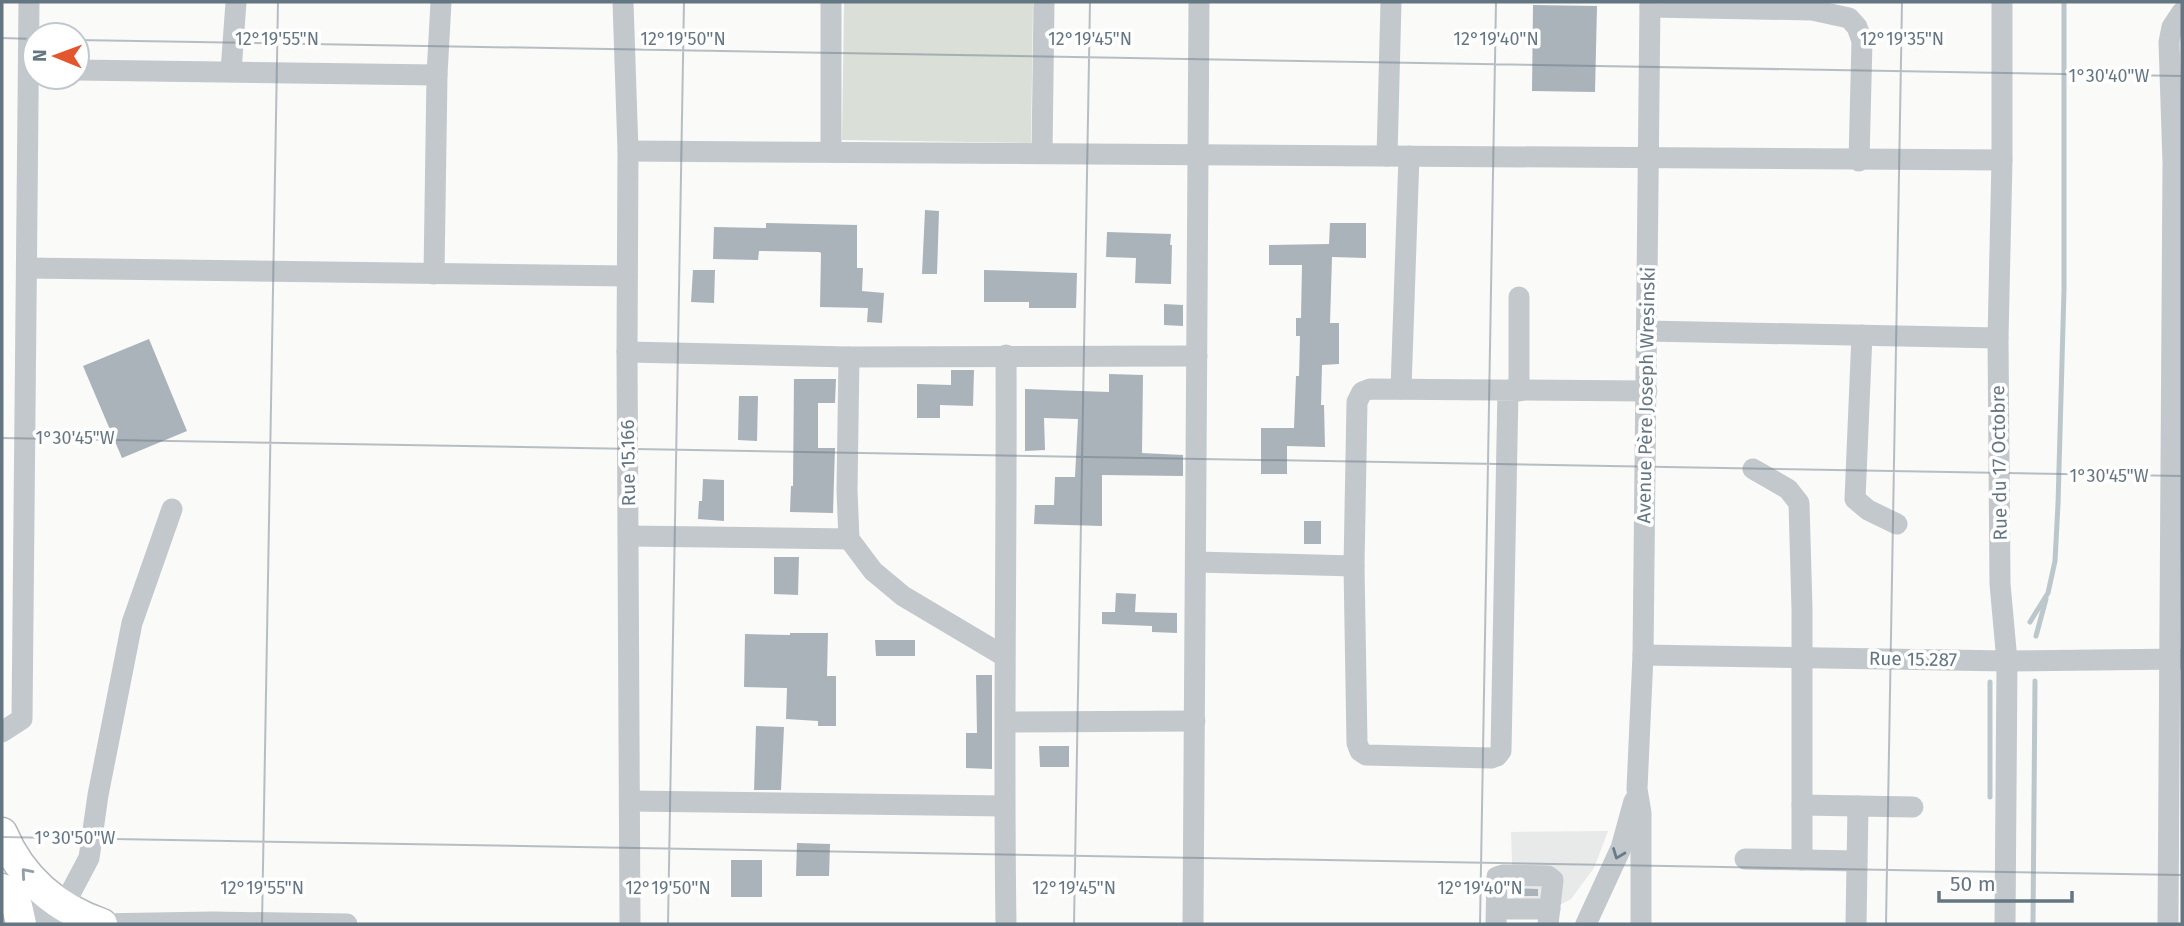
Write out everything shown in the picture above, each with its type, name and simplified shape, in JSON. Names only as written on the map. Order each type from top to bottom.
[{"type":"highway","points":[[2,833],[21,868],[73,916],[101,924]]},
{"type":"street","points":[[29,2],[30,21]]},
{"type":"street","points":[[231,71],[236,2],[253,2]]},
{"type":"street","points":[[434,275],[437,75],[441,2]]},
{"type":"street","name":"Rue 15.166","points":[[623,2],[628,151],[629,924]]},
{"type":"street","points":[[831,2],[831,152]]},
{"type":"street","points":[[1042,153],[1044,2]]},
{"type":"street","points":[[1193,924],[1199,2]]},
{"type":"street","points":[[1387,156],[1391,2]]},
{"type":"street","name":"Rue du 17 Octobre","points":[[2002,2],[2003,160],[1998,338],[2000,584],[2007,661],[2005,924]]},
{"type":"street","points":[[1650,4],[1812,6],[1849,18],[1857,27],[1861,41],[1859,161]]},
{"type":"street","name":"Avenue Père Joseph Wresinski","points":[[1641,924],[1641,813],[1637,789],[1643,655],[1650,4]]},
{"type":"street","points":[[2168,924],[2176,804],[2177,163],[2169,42],[2172,27],[2182,12]]},
{"type":"street","points":[[91,70],[437,75]]},
{"type":"street","points":[[2,732],[22,719],[31,91]]},
{"type":"street","points":[[628,151],[2003,160]]},
{"type":"street","points":[[1401,389],[1409,156]]},
{"type":"street","points":[[27,268],[627,276]]},
{"type":"street","points":[[1519,297],[1513,391],[1502,751],[1497,756],[1366,755],[1360,751],[1356,743],[1354,566],[1357,402],[1362,392],[1370,389],[1513,391],[1647,391]]},
{"type":"street","points":[[1647,331],[1998,338]]},
{"type":"street","points":[[1862,335],[1855,499],[1868,510],[1897,524]]},
{"type":"street","points":[[627,352],[849,357],[1197,356]]},
{"type":"street","points":[[1006,355],[1006,924]]},
{"type":"street","points":[[849,357],[846,491],[849,539],[873,570],[903,596],[1004,656]]},
{"type":"street","points":[[1753,469],[1788,489],[1799,503],[1802,860]]},
{"type":"street","points":[[9,899],[43,916],[73,916],[89,858],[98,795],[132,623],[172,509]]},
{"type":"street","points":[[629,536],[849,539]]},
{"type":"street","points":[[1197,562],[1354,566]]},
{"type":"street","name":"Rue 15.287","points":[[1643,655],[2007,661],[2176,659]]},
{"type":"street","points":[[1006,722],[1195,721]]},
{"type":"street","name":"Avenue Père Joseph Wresinski","points":[[1586,924],[1621,848],[1637,789]]},
{"type":"street","points":[[630,801],[1004,806]]},
{"type":"street","points":[[1802,805],[1913,807]]},
{"type":"street","points":[[1856,924],[1858,806]]},
{"type":"street","points":[[1745,859],[1857,861]]},
{"type":"street","points":[[1548,876],[1553,880],[1549,917],[1497,917],[1497,877],[1548,876]]},
{"type":"street","points":[[94,924],[347,924]]},
{"type":"shaded area","points":[[844,2],[1033,2],[1031,143],[842,140]]},
{"type":"shaded area","points":[[1608,831],[1594,868],[1571,899],[1547,912],[1514,919],[1511,832]]},
{"type":"building","points":[[1533,5],[1597,6],[1595,92],[1532,91]]},
{"type":"building","points":[[925,210],[939,211],[937,274],[922,274]]},
{"type":"building","points":[[766,223],[857,225],[857,268],[863,268],[862,291],[884,293],[882,323],[867,322],[868,308],[820,307],[819,252],[759,251],[758,260],[713,259],[714,227],[766,228]]},
{"type":"building","points":[[1330,223],[1366,223],[1366,258],[1332,257],[1330,323],[1339,323],[1339,364],[1322,365],[1321,405],[1324,405],[1325,447],[1287,446],[1287,474],[1261,474],[1261,428],[1294,428],[1296,376],[1299,376],[1300,336],[1296,336],[1296,318],[1301,318],[1302,265],[1269,265],[1269,245],[1329,244]]},
{"type":"building","points":[[1107,232],[1171,234],[1171,284],[1135,283],[1136,258],[1106,257]]},
{"type":"building","points":[[693,270],[715,270],[714,303],[691,302]]},
{"type":"building","points":[[984,270],[1077,273],[1076,308],[1029,308],[1029,302],[984,302]]},
{"type":"building","points":[[1164,304],[1183,305],[1183,326],[1164,325]]},
{"type":"building","points":[[149,339],[187,431],[122,458],[83,366]]},
{"type":"building","points":[[951,370],[974,370],[973,406],[940,405],[940,418],[917,418],[917,384],[951,385]]},
{"type":"building","points":[[1109,374],[1143,375],[1142,453],[1183,455],[1183,476],[1102,475],[1102,526],[1034,524],[1035,505],[1054,505],[1055,477],[1075,477],[1078,419],[1044,418],[1045,450],[1025,451],[1025,389],[1109,392]]},
{"type":"building","points":[[794,379],[836,379],[835,403],[818,403],[818,448],[835,448],[833,513],[790,512],[793,486]]},
{"type":"building","points":[[739,396],[758,396],[757,441],[738,440]]},
{"type":"building","points":[[703,479],[724,480],[724,521],[698,519]]},
{"type":"building","points":[[1304,521],[1321,521],[1321,544],[1304,544]]},
{"type":"building","points":[[774,557],[799,557],[798,595],[774,594]]},
{"type":"building","points":[[1116,593],[1136,594],[1135,612],[1177,613],[1177,633],[1152,632],[1152,626],[1102,624],[1102,612],[1115,612]]},
{"type":"building","points":[[828,633],[827,676],[836,676],[836,726],[818,726],[818,721],[786,719],[787,688],[744,687],[745,634]]},
{"type":"building","points":[[875,640],[915,640],[915,656],[876,656]]},
{"type":"building","points":[[976,675],[992,675],[992,769],[966,768],[966,733],[977,733]]},
{"type":"building","points":[[756,726],[784,727],[781,790],[754,790]]},
{"type":"building","points":[[1039,746],[1069,746],[1069,767],[1040,767]]},
{"type":"building","points":[[797,843],[830,844],[829,876],[796,876]]},
{"type":"building","points":[[731,860],[762,860],[762,897],[731,897]]},
{"type":"building","points":[[1511,888],[1538,889],[1538,896],[1511,896]]},
{"type":"waterway","points":[[2030,622],[2048,593],[2055,561],[2064,290],[2064,2]]},
{"type":"waterway","points":[[2036,636],[2046,599]]},
{"type":"waterway","points":[[2033,924],[2035,681]]},
{"type":"waterway","points":[[1990,682],[1990,797]]}]
